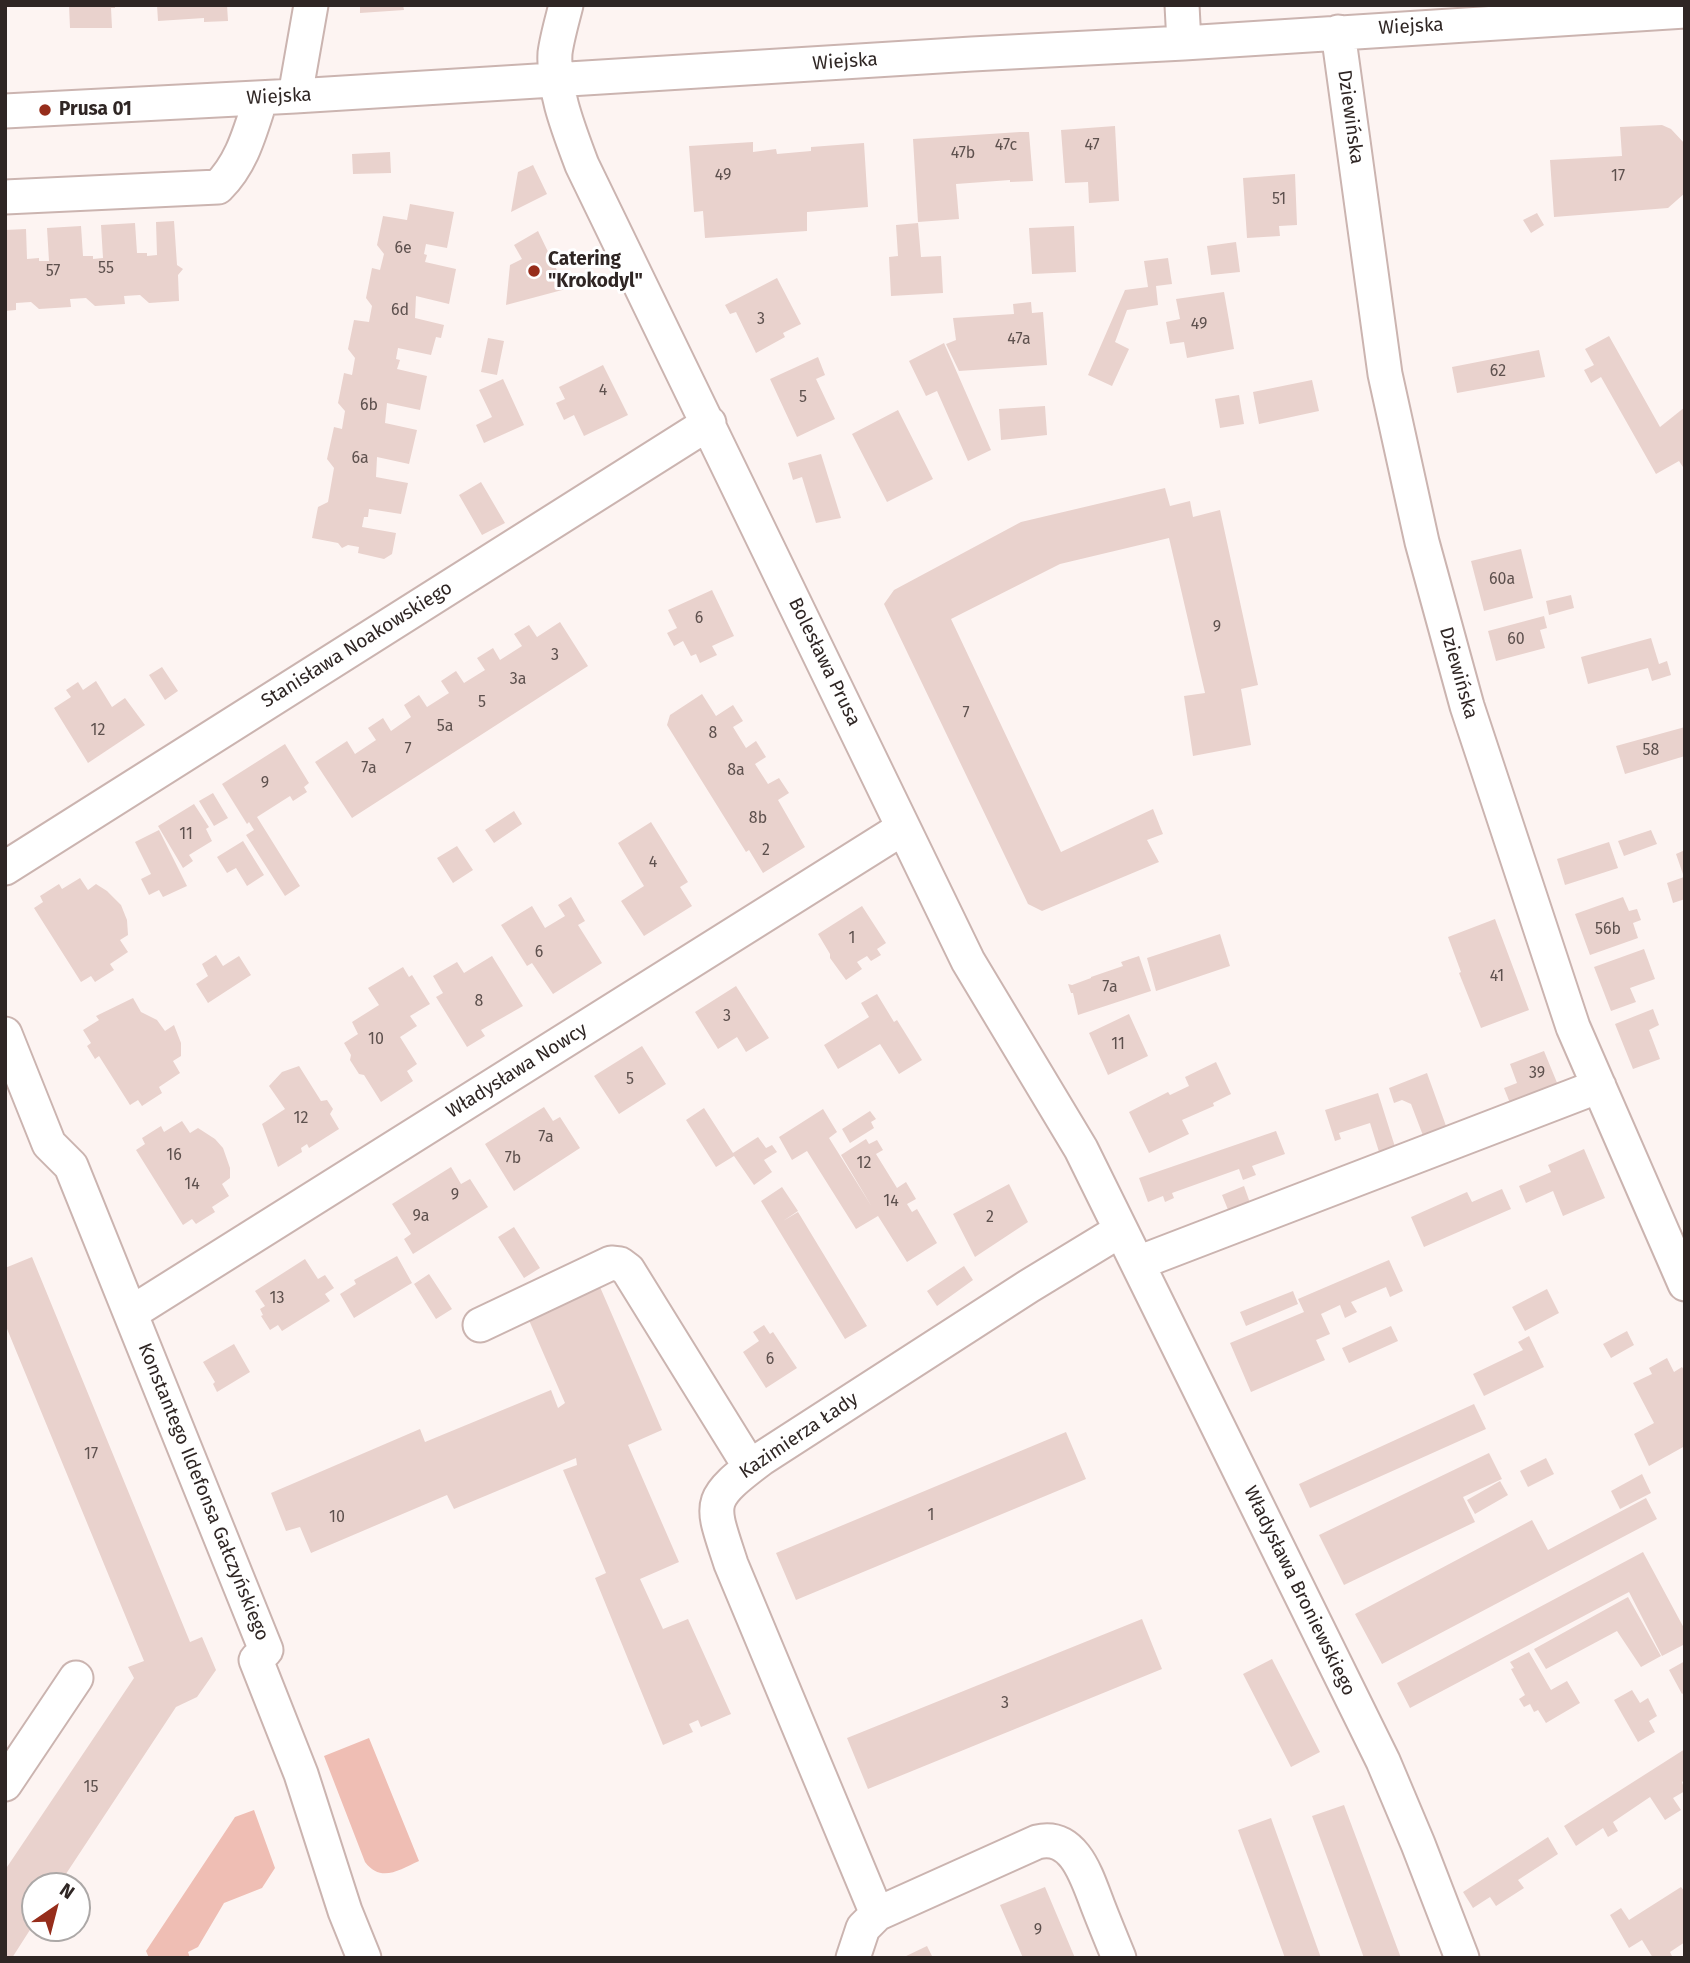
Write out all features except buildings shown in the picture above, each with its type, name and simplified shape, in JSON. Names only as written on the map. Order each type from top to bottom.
[{"type":"street","points":[[295,96],[311,5]]},
{"type":"street","name":"Bolesława Prusa","points":[[566,5],[555,53],[557,80],[568,126],[582,164],[968,961],[1069,1129],[1121,1230]]},
{"type":"street","points":[[1182,5],[1184,43]]},
{"type":"street","name":"Wiejska","points":[[5,111],[295,96],[1685,11]]},
{"type":"street","name":"Dziewińska","points":[[1338,32],[1385,374],[1422,542],[1467,706],[1573,1027],[1685,1284]]},
{"type":"street","points":[[5,197],[218,187],[243,153],[261,98]]},
{"type":"street","name":"Stanisława Noakowskiego","points":[[5,868],[709,423]]},
{"type":"street","name":"Władysława Nowcy","points":[[131,1313],[904,828]]},
{"type":"street","name":"Konstantego Ildefonsa Gałczyńskiego","points":[[5,1034],[49,1144],[71,1166],[266,1650],[256,1660],[301,1774],[345,1911],[364,1958]]},
{"type":"street","points":[[1138,1263],[1599,1086]]},
{"type":"street","name":"Władysława Broniewskiego","points":[[1121,1230],[1383,1761],[1462,1958]]},
{"type":"street","name":"Kazimierza Łady","points":[[877,1914],[731,1564],[715,1513],[720,1496],[728,1485],[750,1467],[1028,1286],[1121,1230]]},
{"type":"street","points":[[480,1325],[611,1263],[620,1264],[628,1270],[750,1467]]},
{"type":"street","points":[[5,1784],[76,1678]]},
{"type":"street","points":[[853,1958],[863,1928],[877,1914],[1049,1839],[1067,1849],[1083,1867],[1119,1958]]},
{"type":"shaded area","points":[[369,1738],[419,1861],[390,1873],[377,1872],[365,1862],[324,1756]]},
{"type":"shaded area","points":[[254,1810],[275,1868],[262,1888],[224,1903],[198,1947],[188,1952],[190,1958],[149,1958],[146,1951],[235,1817]]},
{"type":"place","name":"Prusa 01","points":[[45,110]]},
{"type":"place","name":"Catering \"Krokodyl\"","points":[[534,271]]}]
